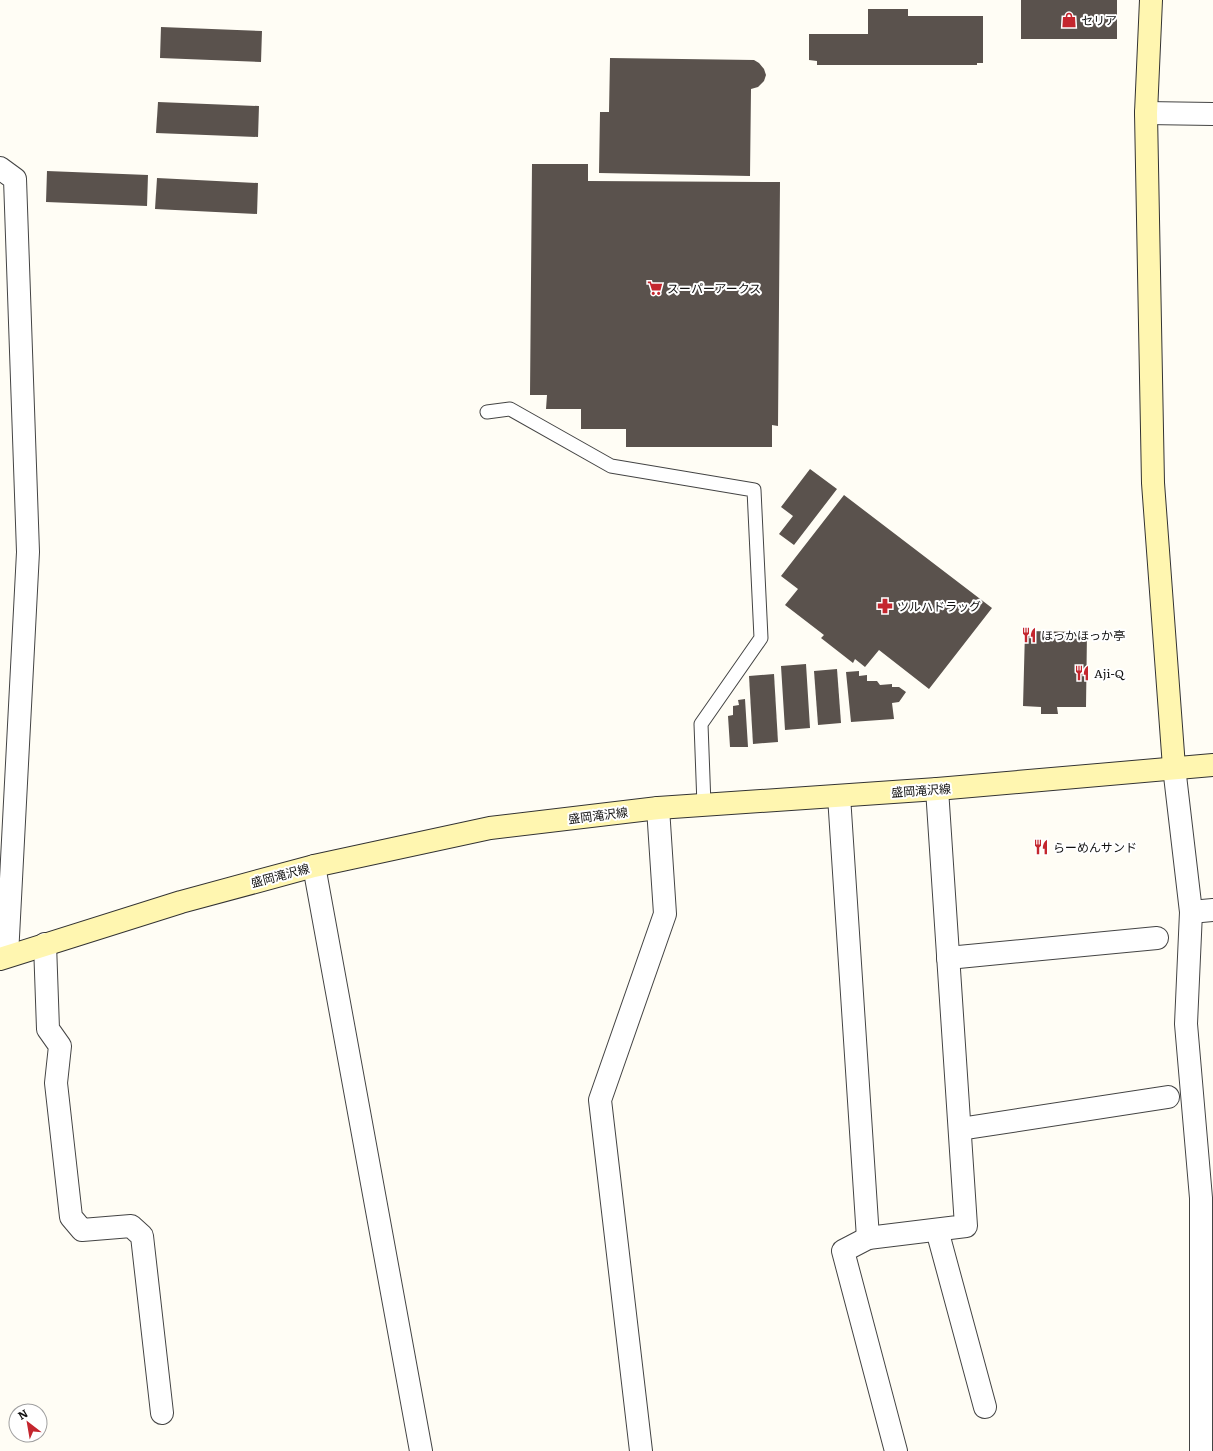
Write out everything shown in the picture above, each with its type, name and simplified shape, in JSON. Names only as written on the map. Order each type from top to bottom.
[{"type":"main road","points":[[1151,0],[1146,113],[1153,483],[1174,767]]},
{"type":"main road","name":"盛岡滝沢線","points":[[4,958],[181,902],[314,866],[490,828],[658,808],[937,789],[1213,764]]},
{"type":"street","points":[[1146,113],[1213,114]]},
{"type":"street","points":[[0,168],[15,179],[28,552],[4,958]]},
{"type":"street","points":[[1174,767],[1191,912],[1186,1024],[1207,1198],[1201,1451]]},
{"type":"street","points":[[896,1451],[843,1251],[868,1238],[966,1226],[937,789]]},
{"type":"street","points":[[839,796],[868,1238]]},
{"type":"street","points":[[641,1451],[600,1100],[665,914],[658,808]]},
{"type":"street","points":[[314,866],[421,1451]]},
{"type":"street","points":[[1191,912],[1213,910]]},
{"type":"street","points":[[948,958],[1157,938]]},
{"type":"street","points":[[45,944],[48,1029],[60,1046],[56,1083],[71,1217],[82,1230],[131,1226],[142,1236],[162,1413]]},
{"type":"street","points":[[960,1129],[1168,1097]]},
{"type":"street","points":[[936,1230],[984,1407]]},
{"type":"lane","points":[[487,412],[510,409],[611,466],[754,490],[761,638],[700,724],[704,805]]},
{"type":"building","name":"セリア","points":[[1021,0],[1117,0],[1117,39],[1021,39]]},
{"type":"building","points":[[868,9],[908,9],[908,16],[983,16],[983,63],[977,63],[977,65],[817,65],[817,61],[809,60],[809,34],[868,34]]},
{"type":"building","points":[[161,27],[262,31],[261,62],[160,58]]},
{"type":"building","points":[[610,58],[754,60],[759,63],[764,69],[766,75],[764,81],[758,87],[751,89],[750,176],[599,173],[600,112],[609,112]]},
{"type":"building","points":[[158,102],[259,106],[258,137],[156,133]]},
{"type":"building","name":"スーパーアークス","points":[[532,164],[588,164],[588,181],[780,182],[778,426],[772,425],[772,447],[626,447],[626,429],[581,429],[581,409],[546,409],[547,395],[530,395]]},
{"type":"building","points":[[47,171],[148,175],[147,206],[46,202]]},
{"type":"building","points":[[157,178],[258,183],[257,214],[155,209]]},
{"type":"building","points":[[810,469],[837,489],[794,545],[779,534],[793,516],[781,507]]},
{"type":"building","points":[[844,495],[992,608],[929,689],[879,650],[865,667],[855,659],[853,663],[821,638],[824,635],[785,605],[798,589],[781,576]]},
{"type":"building","points":[[1025,631],[1087,632],[1086,707],[1057,707],[1058,714],[1041,714],[1041,707],[1023,706]]},
{"type":"building","points":[[806,664],[810,728],[785,730],[781,666]]},
{"type":"building","points":[[837,669],[841,723],[818,725],[814,671]]},
{"type":"building","points":[[859,671],[859,676],[867,675],[867,681],[877,681],[880,685],[892,684],[892,687],[899,687],[906,692],[899,702],[892,703],[894,719],[851,722],[846,672]]},
{"type":"building","points":[[774,674],[778,742],[753,744],[749,676]]},
{"type":"building","points":[[745,699],[748,747],[730,747],[728,716],[733,715],[733,706],[739,705],[738,700]]},
{"type":"place","name":"セリア","points":[[1069,20]]},
{"type":"place","name":"スーパーアークス","points":[[655,288]]},
{"type":"place","name":"ツルハドラッグ","points":[[885,606]]},
{"type":"place","name":"ほっかほっか亭","points":[[1029,635]]},
{"type":"place","name":"Aji-Q","points":[[1082,673]]},
{"type":"place","name":"らーめんサンド","points":[[1041,847]]}]
